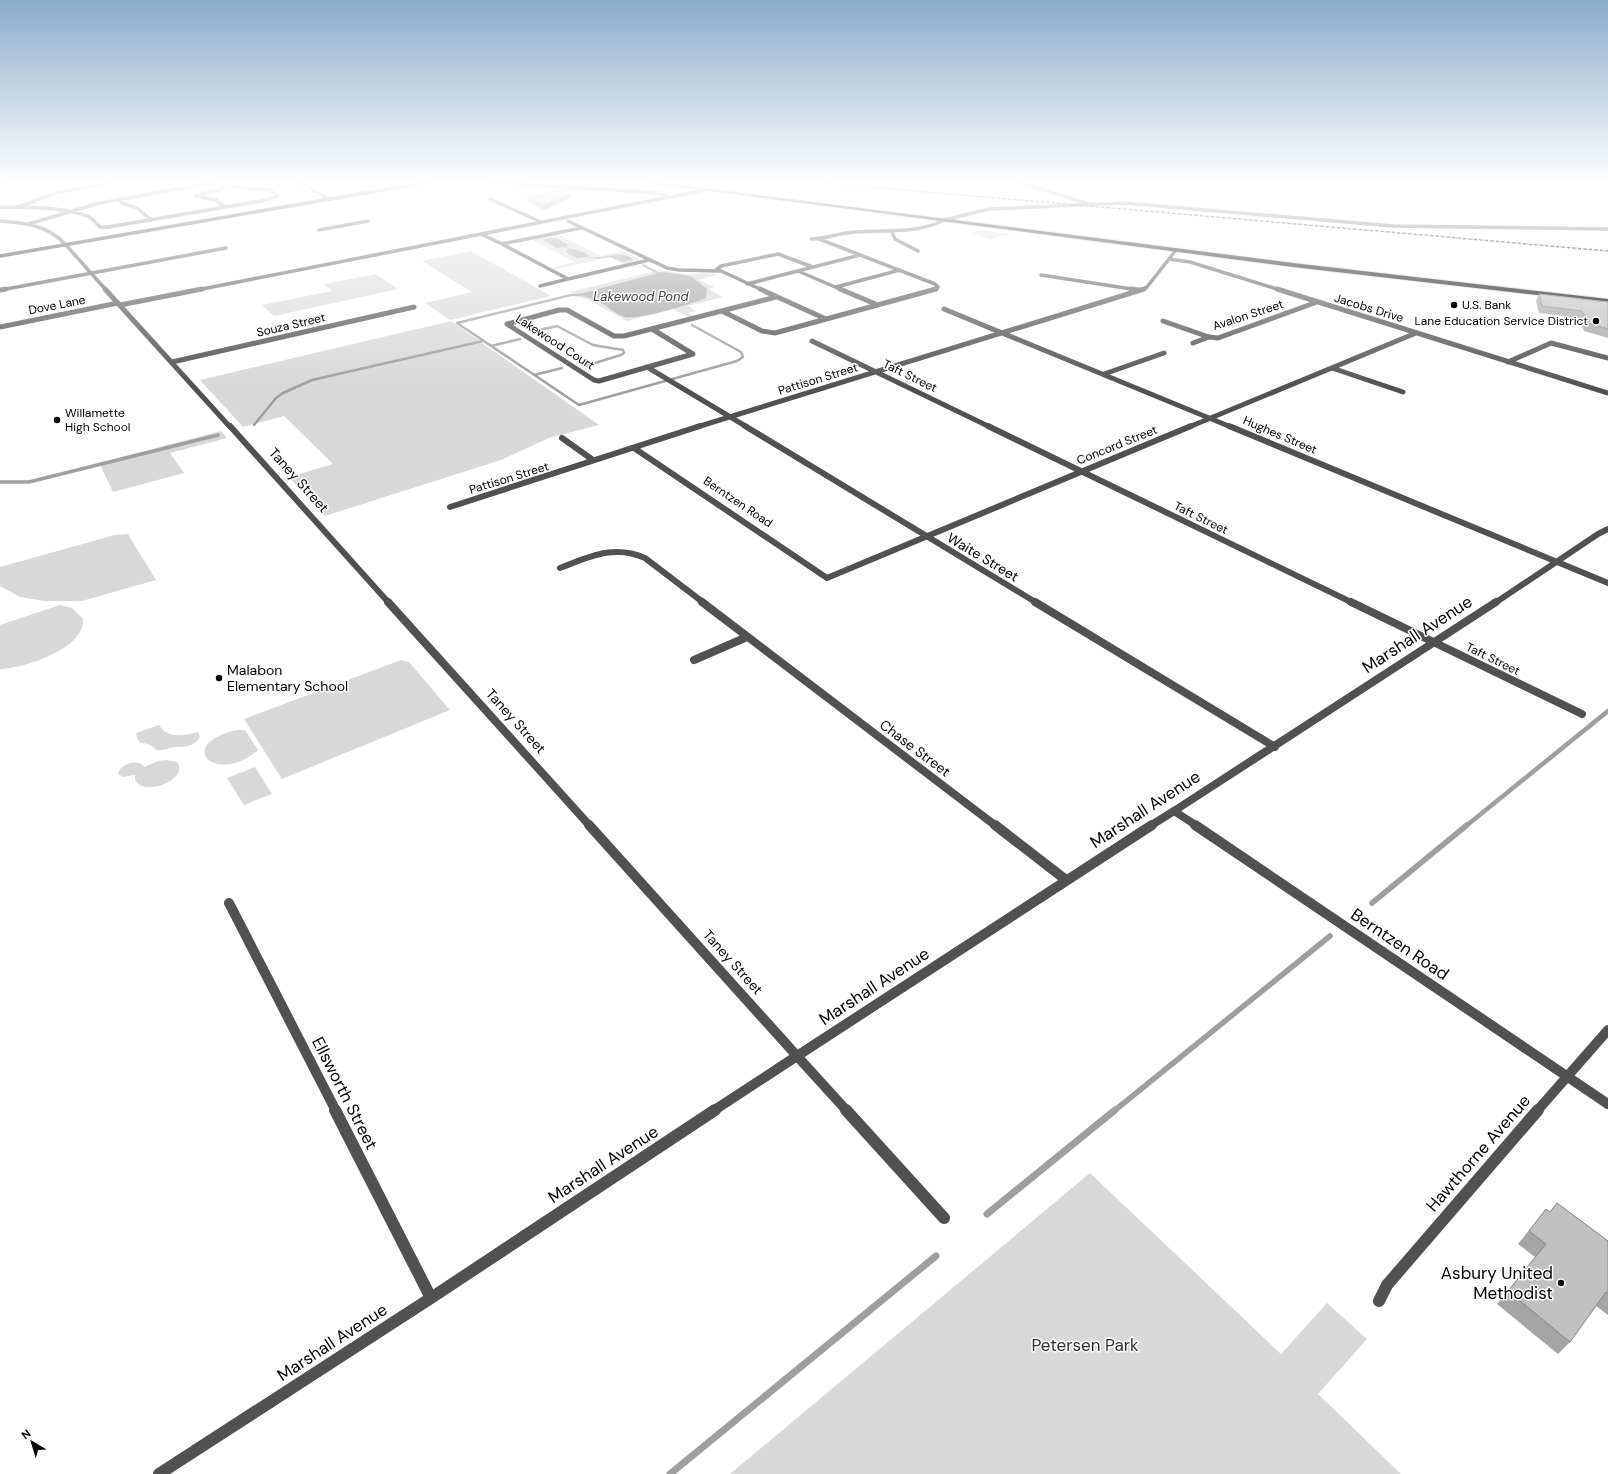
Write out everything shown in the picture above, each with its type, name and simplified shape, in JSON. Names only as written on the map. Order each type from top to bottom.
[{"type":"main road","points":[[0,256],[37,250]]},
{"type":"main road","points":[[1176,250],[1380,276],[1608,302]]},
{"type":"street","name":"Taney Street","points":[[70,250],[944,1218]]},
{"type":"street","points":[[0,290],[216,250]]},
{"type":"street","name":"Dove Lane","points":[[0,327],[399,250]]},
{"type":"street","points":[[513,250],[568,279]]},
{"type":"street","points":[[627,250],[672,270],[719,271],[826,319]]},
{"type":"street","points":[[722,311],[762,331],[770,333],[780,332],[938,287],[935,284],[847,250]]},
{"type":"street","name":"Pattison Street","points":[[450,507],[730,417],[1142,290],[1147,287],[1176,250]]},
{"type":"street","points":[[719,271],[717,268],[721,266],[773,254],[784,255],[813,267]]},
{"type":"street","points":[[747,284],[860,255]]},
{"type":"street","name":"Jacobs Drive","points":[[1169,259],[1192,263],[1608,393]]},
{"type":"street","points":[[540,286],[649,260]]},
{"type":"street","points":[[836,287],[900,270]]},
{"type":"street","points":[[798,271],[878,305]]},
{"type":"street","points":[[1041,275],[1142,290]]},
{"type":"street","name":"Lakewood Court","points":[[652,329],[693,353],[689,356],[596,380],[507,324],[563,309],[570,310],[617,336],[628,336],[652,329],[776,297]]},
{"type":"street","name":"Avalon Street","points":[[1163,321],[1210,337],[1218,338],[1317,302]]},
{"type":"street","name":"Souza Street","points":[[172,362],[414,307]]},
{"type":"street","name":"Hughes Street","points":[[944,309],[1608,583]]},
{"type":"street","name":"Concord Street","points":[[827,578],[1416,333]]},
{"type":"street","points":[[1193,343],[1210,337]]},
{"type":"street","name":"Taft Street","points":[[812,341],[1582,714]]},
{"type":"street","points":[[1508,362],[1551,342],[1608,358]]},
{"type":"street","points":[[1104,374],[1164,353]]},
{"type":"street","name":"Waite Street","points":[[647,367],[1275,747]]},
{"type":"street","points":[[1332,368],[1403,392]]},
{"type":"street","points":[[562,438],[593,460]]},
{"type":"street","name":"Berntzen Road","points":[[634,448],[827,578]]},
{"type":"street","name":"Marshall Avenue","points":[[160,1474],[1066,880],[1275,747],[1435,643],[1598,534],[1608,529]]},
{"type":"street","name":"Chase Street","points":[[560,568],[599,554],[610,552],[630,552],[640,555],[1066,880]]},
{"type":"street","points":[[694,660],[747,637]]},
{"type":"street","name":"Berntzen Road","points":[[1174,811],[1608,1104]]},
{"type":"street","name":"Ellsworth Street","points":[[229,903],[430,1298]]},
{"type":"street","name":"Hawthorne Avenue","points":[[1379,1301],[1387,1285],[1608,1030]]},
{"type":"green space","points":[[551,250],[589,250],[601,256],[623,251],[640,260],[623,264],[610,257],[556,269],[552,268],[575,262]]},
{"type":"green space","points":[[471,251],[551,296],[450,320],[425,303],[472,292],[422,261]]},
{"type":"green space","name":"Lakewood Pond","points":[[661,270],[684,274],[713,273],[717,275],[699,280],[714,287],[709,289],[723,297],[688,306],[696,311],[688,313],[693,315],[688,317],[673,309],[627,321],[587,299],[570,292]]},
{"type":"green space","points":[[376,274],[398,289],[274,316],[262,305],[332,291],[324,284]]},
{"type":"green space","points":[[451,321],[599,425],[549,438],[501,460],[325,516],[289,477],[333,464],[284,416],[243,427],[200,380]]},
{"type":"green space","points":[[221,431],[227,438],[170,453],[184,473],[113,492],[99,463]]},
{"type":"green space","points":[[128,534],[156,580],[82,601],[44,601],[20,597],[0,586],[0,567],[115,535]]},
{"type":"green space","points":[[60,605],[72,608],[83,619],[81,630],[74,639],[64,648],[37,661],[11,668],[0,669],[0,625]]},
{"type":"green space","points":[[401,660],[409,662],[450,710],[282,779],[244,719]]},
{"type":"green space","points":[[159,725],[167,733],[187,735],[198,732],[200,737],[195,743],[189,746],[173,747],[161,750],[156,750],[152,746],[138,740],[136,733]]},
{"type":"green space","points":[[236,730],[245,730],[258,750],[243,760],[228,764],[216,764],[208,760],[204,753],[207,745],[217,737]]},
{"type":"green space","points":[[166,760],[177,762],[179,768],[177,775],[172,780],[156,787],[140,785],[135,780],[135,775],[123,777],[118,774],[122,767],[131,763],[140,763],[144,767],[158,761]]},
{"type":"green space","points":[[255,767],[272,794],[244,805],[227,778]]},
{"type":"green space","name":"Petersen Park","points":[[1090,1173],[1281,1354],[1327,1303],[1367,1339],[1318,1394],[1401,1474],[730,1474]]},
{"type":"water","points":[[567,250],[576,250],[587,254],[589,257],[624,255],[634,260],[623,262],[610,257],[598,259],[586,257],[577,258],[566,252]]},
{"type":"water","name":"Lakewood Pond","points":[[662,272],[691,276],[707,289],[706,298],[666,311],[642,316],[625,317],[594,299],[579,294]]},
{"type":"building","points":[[1539,294],[1608,302],[1608,329],[1588,323],[1582,311],[1542,306]]},
{"type":"building","name":"Asbury United Methodist","points":[[1557,1203],[1608,1241],[1608,1293],[1606,1292],[1570,1342],[1508,1291],[1546,1244],[1529,1231],[1546,1209],[1550,1212]]},
{"type":"waterway","points":[[643,265],[658,273]]},
{"type":"waterway","points":[[491,346],[457,323],[571,295],[580,295]]},
{"type":"waterway","points":[[534,375],[579,405],[737,361],[743,357],[741,352],[692,325]]},
{"type":"waterway","points":[[535,331],[557,326],[593,345],[623,350],[624,353],[621,355],[585,366]]},
{"type":"waterway","points":[[491,346],[520,339]]},
{"type":"waterway","points":[[254,425],[276,398],[283,393],[312,380],[483,341]]},
{"type":"waterway","points":[[491,346],[534,375]]},
{"type":"waterway","points":[[534,375],[562,368]]},
{"type":"waterway","points":[[0,482],[29,482],[218,435]]},
{"type":"waterway","points":[[1466,826],[1608,711]]},
{"type":"waterway","points":[[1372,903],[1467,825]]},
{"type":"waterway","points":[[1114,1111],[1330,936]]},
{"type":"waterway","points":[[987,1214],[1115,1110]]},
{"type":"waterway","points":[[670,1474],[936,1256]]},
{"type":"railway","points":[[1594,250],[1608,251]]},
{"type":"place","name":"U.S. Bank","points":[[1454,305]]},
{"type":"place","name":"Lane Education Service District","points":[[1596,321]]},
{"type":"place","name":"Willamette High School","points":[[57,420]]},
{"type":"place","name":"Malabon Elementary School","points":[[219,678]]},
{"type":"place","name":"Asbury United Methodist","points":[[1561,1283]]}]
